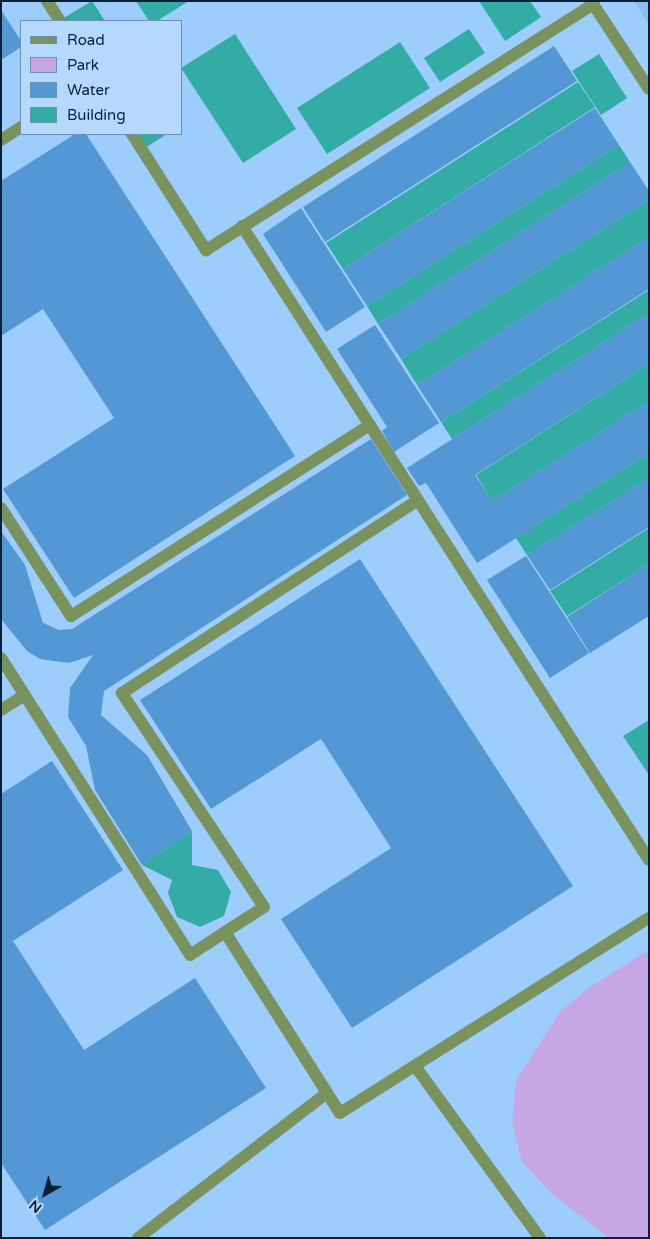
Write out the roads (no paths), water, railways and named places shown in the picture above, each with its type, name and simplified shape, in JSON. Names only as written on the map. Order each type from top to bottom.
[{"type":"lane","points":[[47,1],[59,20]]},
{"type":"lane","points":[[133,135],[206,250],[592,2],[649,89]]},
{"type":"lane","points":[[1,140],[20,128]]},
{"type":"lane","points":[[242,226],[649,860]]},
{"type":"lane","points":[[1,508],[71,616],[370,426]]},
{"type":"lane","points":[[1,658],[190,955],[264,907],[122,693],[418,500]]},
{"type":"lane","points":[[1,710],[25,695]]},
{"type":"lane","points":[[225,932],[340,1113],[649,918]]},
{"type":"lane","points":[[415,1066],[540,1238]]},
{"type":"lane","points":[[138,1238],[327,1093]]},
{"type":"water","points":[[1,10],[20,39],[20,48],[1,60]]},
{"type":"water","points":[[554,46],[577,81],[325,242],[303,207]]},
{"type":"water","points":[[595,108],[619,145],[367,306],[343,269]]},
{"type":"water","points":[[73,135],[87,135],[295,456],[74,598],[3,489],[114,418],[43,309],[1,336],[1,181]]},
{"type":"water","points":[[630,162],[649,191],[649,200],[401,359],[378,324]]},
{"type":"water","points":[[301,208],[365,307],[326,332],[263,234]]},
{"type":"water","points":[[649,237],[649,289],[441,422],[417,385]]},
{"type":"water","points":[[649,313],[649,364],[475,475],[492,501],[649,401],[649,453],[477,563],[426,483],[419,486],[407,468]]},
{"type":"water","points":[[375,325],[439,423],[394,452],[382,431],[387,427],[337,349]]},
{"type":"water","points":[[371,439],[407,495],[104,691],[101,715],[147,755],[192,831],[142,865],[95,790],[86,746],[68,717],[70,688],[93,655],[69,663],[40,659],[27,651],[1,619],[1,531],[25,565],[43,623],[59,630],[72,629]]},
{"type":"water","points":[[649,478],[649,527],[550,590],[527,555]]},
{"type":"water","points":[[526,556],[589,653],[550,678],[487,580]]},
{"type":"water","points":[[360,559],[573,886],[352,1028],[281,919],[391,848],[321,739],[211,809],[140,700]]},
{"type":"water","points":[[649,564],[649,616],[590,653],[567,617]]},
{"type":"water","points":[[52,761],[123,870],[13,941],[84,1050],[195,978],[266,1088],[45,1230],[1,1163],[1,794]]}]
